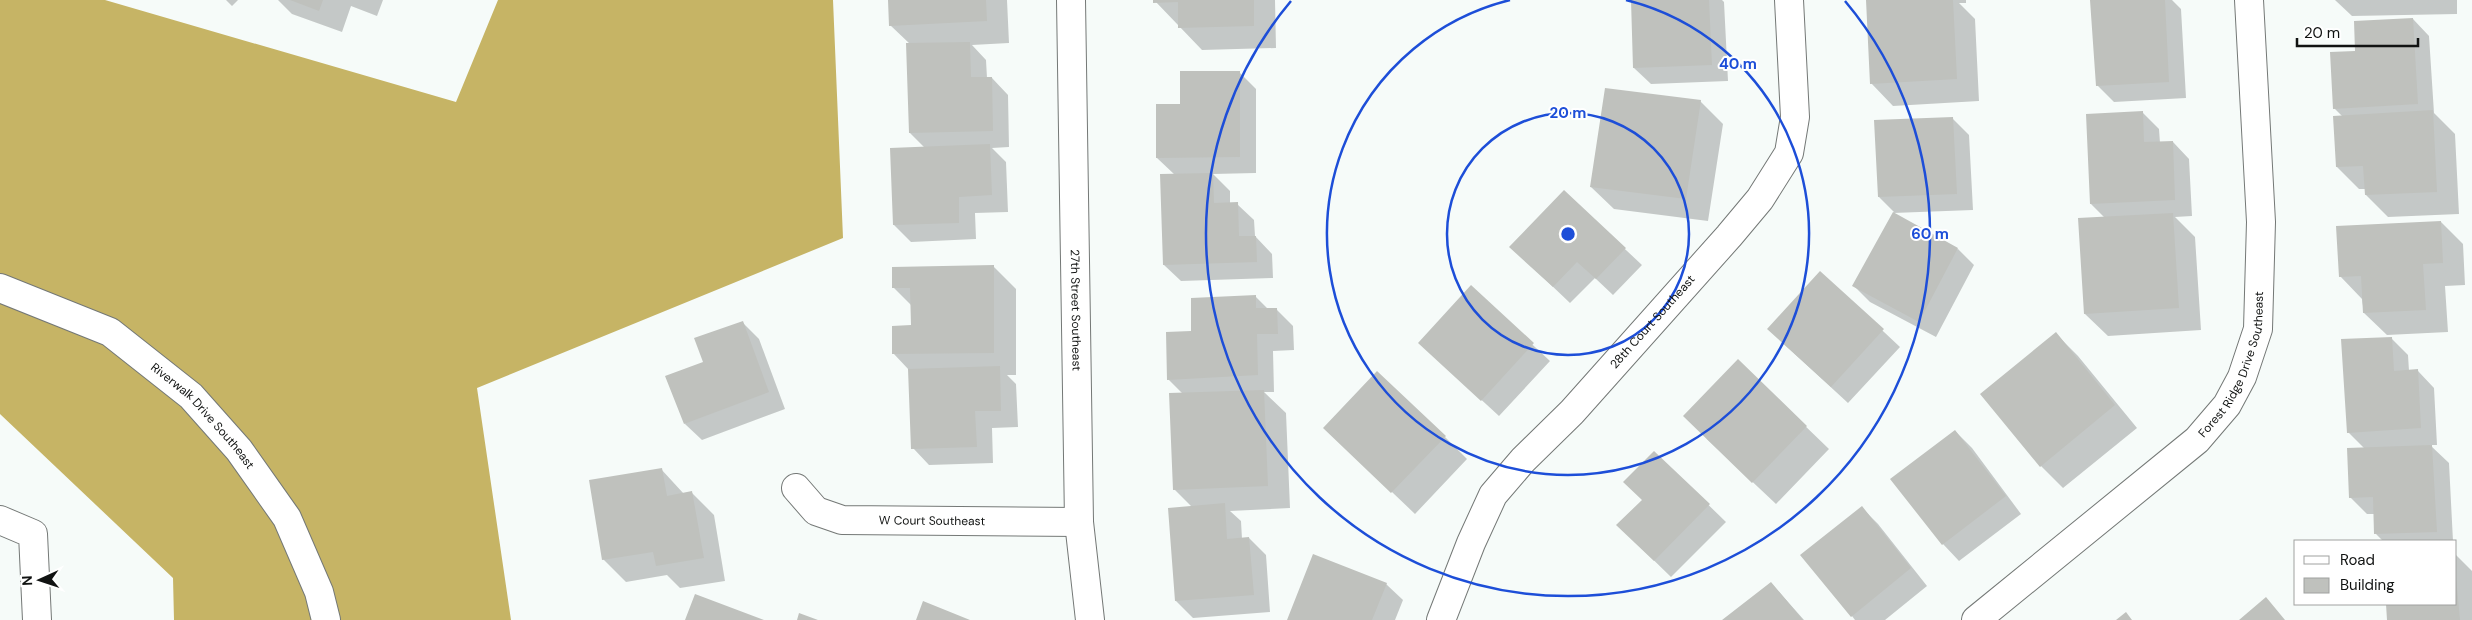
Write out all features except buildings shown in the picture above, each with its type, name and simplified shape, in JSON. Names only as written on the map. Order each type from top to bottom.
[{"type":"street","name":"27th Street Southeast","points":[[1071,0],[1079,522],[1090,620]]},
{"type":"street","name":"28th Court Southeast","points":[[1441,620],[1471,543],[1493,495],[1523,460],[1572,412],[1735,229],[1760,199],[1789,153],[1795,117],[1789,0]]},
{"type":"street","name":"Forest Ridge Drive Southeast","points":[[1976,620],[2197,440],[2226,405],[2242,377],[2258,329],[2261,231],[2248,0]]},
{"type":"street","name":"Riverwalk Drive Southeast","points":[[0,288],[110,332],[190,396],[239,450],[287,518],[319,592],[326,620]]},
{"type":"street","name":"W Court Southeast","points":[[796,488],[816,511],[842,520],[1079,522]]},
{"type":"street","points":[[0,520],[33,534],[37,620]]},
{"type":"shaded area","points":[[0,0],[105,0],[456,102],[498,0],[833,0],[843,238],[477,388],[511,620],[174,620],[173,578],[0,414]]}]
